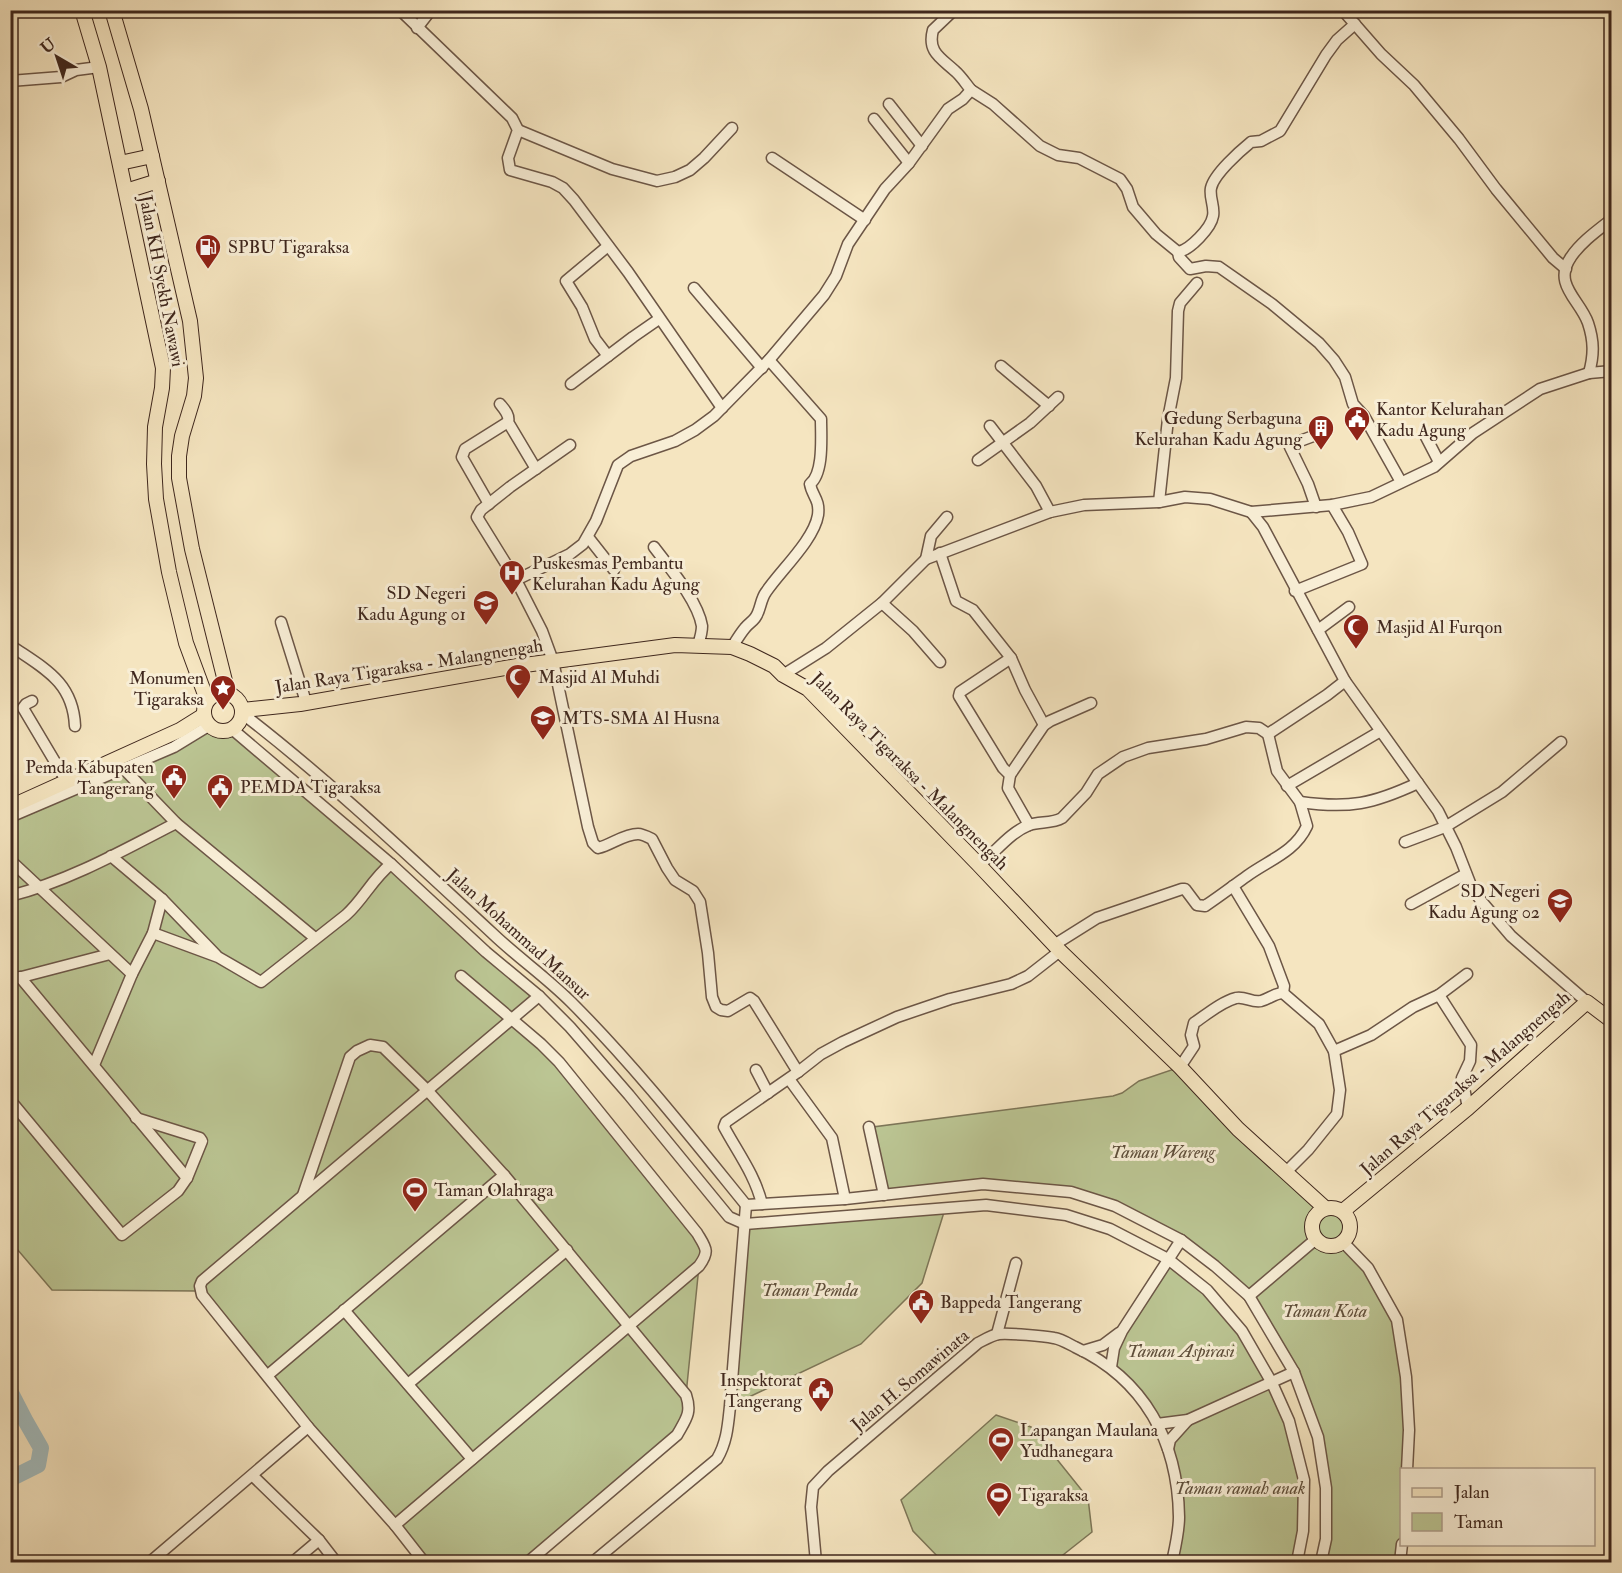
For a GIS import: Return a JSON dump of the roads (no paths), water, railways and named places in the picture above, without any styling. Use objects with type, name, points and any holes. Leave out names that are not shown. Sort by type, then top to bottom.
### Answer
[{"type":"main road","name":"Jalan KH Syekh Nawawi","points":[[82,10],[99,67],[164,368],[155,427],[156,498],[183,633],[207,700]]},
{"type":"main road","name":"Jalan KH Syekh Nawawi","points":[[112,10],[141,109],[190,321],[195,361],[195,396],[178,456],[179,478],[192,549],[228,693]]},
{"type":"main road","points":[[120,163],[152,156]]},
{"type":"main road","points":[[126,191],[158,181]]},
{"type":"main road","name":"Jalan Raya Tigaraksa - Malangnengah","points":[[243,712],[553,661],[675,645],[732,647],[750,654],[774,666],[783,675],[808,689],[980,865],[1057,948],[1180,1067],[1238,1129],[1325,1208]]},
{"type":"main road","points":[[228,693],[236,696],[241,702],[243,712],[240,723],[231,729],[224,731],[207,720],[207,700],[216,694],[228,693]]},
{"type":"main road","points":[[10,807],[207,720]]},
{"type":"main road","name":"Jalan Raya Tigaraksa - Malangnengah","points":[[1343,1210],[1468,1108],[1587,1002],[1611,1021]]},
{"type":"main road","points":[[1325,1208],[1343,1210],[1350,1220],[1351,1228],[1348,1236],[1337,1245],[1322,1244],[1316,1239],[1311,1228],[1315,1215],[1325,1208]]},
{"type":"street","points":[[400,10],[507,113],[518,130],[612,169],[657,181],[675,177],[690,170],[704,158],[732,128]]},
{"type":"street","points":[[417,28],[431,10]]},
{"type":"street","points":[[954,10],[933,30],[931,46],[936,56],[957,72],[971,90],[993,104],[1040,146],[1058,155],[1079,158],[1120,179],[1127,189],[1133,207],[1156,234],[1178,252],[1179,257],[1190,269],[1206,266],[1220,267],[1272,304],[1319,343],[1345,377],[1353,404],[1364,416],[1401,482]]},
{"type":"street","points":[[1345,10],[1381,54],[1414,85],[1460,139],[1492,184],[1553,258],[1566,269]]},
{"type":"street","points":[[1178,252],[1186,251],[1199,239],[1213,219],[1214,205],[1210,189],[1221,173],[1251,142],[1261,141],[1280,131],[1326,55],[1355,24]]},
{"type":"street","points":[[10,81],[62,77],[76,70],[99,67]]},
{"type":"street","points":[[516,580],[570,554],[588,537],[618,465],[631,456],[675,441],[695,430],[722,408],[766,364],[824,295],[836,276],[848,244],[885,189],[909,163],[948,109],[963,99],[971,90]]},
{"type":"street","points":[[889,104],[922,146]]},
{"type":"street","points":[[874,119],[909,163]]},
{"type":"street","points":[[518,130],[508,158],[510,170],[552,182],[563,189],[608,246],[722,408]]},
{"type":"street","points":[[772,158],[865,220]]},
{"type":"street","points":[[1589,373],[1594,353],[1592,338],[1588,321],[1567,287],[1566,269],[1570,257],[1611,219]]},
{"type":"street","points":[[608,246],[566,281],[582,307],[595,339],[608,356]]},
{"type":"street","points":[[1159,502],[1168,419],[1176,378],[1178,311],[1180,303],[1197,283]]},
{"type":"street","points":[[694,288],[821,419],[821,453],[816,479],[810,484],[818,500],[818,514],[814,526],[795,556],[764,594],[754,620],[732,647]]},
{"type":"street","points":[[571,384],[659,319]]},
{"type":"street","points":[[1001,366],[1049,406]]},
{"type":"street","points":[[783,675],[826,648],[882,603],[926,559],[1050,512],[1084,505],[1159,502],[1185,496],[1210,499],[1251,512],[1332,505],[1371,497],[1410,480],[1439,462],[1473,433],[1535,392],[1589,373],[1611,371]]},
{"type":"street","points":[[978,460],[1030,423],[1058,397]]},
{"type":"street","points":[[500,404],[536,469]]},
{"type":"street","points":[[489,504],[462,457],[462,453],[508,422]]},
{"type":"street","points":[[990,426],[1036,486],[1050,512]]},
{"type":"street","points":[[1316,507],[1308,484],[1290,447],[1292,444],[1324,432]]},
{"type":"street","points":[[1426,437],[1439,462]]},
{"type":"street","points":[[570,446],[481,510],[477,517],[516,580],[542,631],[553,661],[593,843],[598,848],[610,846],[623,838],[639,833],[652,839],[675,880],[693,891],[700,902],[712,997],[716,1007],[728,1011],[750,998],[753,1001],[832,1138],[845,1199]]},
{"type":"street","points":[[1295,591],[1362,564],[1332,505]]},
{"type":"street","points":[[1251,512],[1263,527],[1295,591],[1345,681],[1438,811],[1466,874],[1482,902],[1511,936],[1587,1002]]},
{"type":"street","points":[[926,559],[931,536],[947,517]]},
{"type":"street","points":[[588,537],[614,570]]},
{"type":"street","points":[[654,547],[680,580],[696,610],[702,630],[698,645]]},
{"type":"street","points":[[940,553],[956,601],[973,610],[1011,658],[1044,725]]},
{"type":"street","points":[[882,603],[913,631],[940,662]]},
{"type":"street","points":[[1318,630],[1349,607]]},
{"type":"street","points":[[281,622],[306,702]]},
{"type":"street","points":[[10,645],[48,671],[65,689],[69,696],[75,726]]},
{"type":"street","points":[[1010,775],[978,729],[959,696],[960,692],[1011,658]]},
{"type":"street","points":[[1268,734],[1293,719],[1345,681]]},
{"type":"street","points":[[32,701],[23,708],[67,782]]},
{"type":"street","points":[[1029,825],[1008,788],[1010,775],[1044,725],[1092,704]]},
{"type":"street","name":"Jalan Mohammad Mansur","points":[[243,712],[278,739],[497,939],[569,1000],[620,1054],[746,1205]]},
{"type":"street","points":[[10,817],[174,747],[207,720]]},
{"type":"street","points":[[762,1204],[758,1188],[748,1167],[724,1125],[828,1050],[897,1017],[950,999],[1011,984],[1028,976],[1057,948],[1092,921],[1171,892],[1185,890],[1197,905],[1202,907],[1292,847],[1307,826],[1300,802],[1277,771],[1268,734],[1254,726],[1206,739],[1148,748],[1123,757],[1098,774],[1086,793],[1062,818],[1057,821],[1029,825],[1015,832],[980,865]]},
{"type":"street","name":"Jalan Mohammad Mansur","points":[[231,729],[390,864],[486,952],[539,996],[570,1027],[729,1217],[745,1224]]},
{"type":"street","points":[[1287,786],[1380,732]]},
{"type":"street","points":[[1405,842],[1446,827],[1502,792],[1561,742]]},
{"type":"street","points":[[123,768],[176,823],[315,938]]},
{"type":"street","points":[[1300,802],[1330,806],[1364,802],[1388,797],[1418,783]]},
{"type":"street","points":[[10,896],[40,888],[176,823]]},
{"type":"street","points":[[111,856],[162,899],[218,957]]},
{"type":"street","points":[[10,860],[132,974]]},
{"type":"street","points":[[153,933],[218,957],[261,982],[352,910],[390,864]]},
{"type":"street","points":[[1411,904],[1466,874]]},
{"type":"street","points":[[1233,886],[1269,946],[1284,986],[1283,993]]},
{"type":"street","points":[[94,1065],[132,974],[153,933],[162,899]]},
{"type":"street","points":[[110,954],[15,979],[94,1065],[187,1178]]},
{"type":"street","points":[[1334,1051],[1371,1035],[1413,1007],[1439,994],[1467,974]]},
{"type":"street","points":[[395,1525],[699,1266],[706,1257],[707,1251],[697,1233],[640,1165],[581,1088],[548,1051],[461,976]]},
{"type":"street","points":[[1180,1067],[1194,1046],[1191,1035],[1194,1023],[1237,998],[1256,1001],[1268,999],[1276,993],[1283,993],[1319,1024],[1334,1051],[1340,1090],[1337,1114],[1308,1150],[1286,1172]]},
{"type":"street","points":[[1439,994],[1471,1045],[1470,1061],[1462,1078],[1468,1108]]},
{"type":"street","points":[[424,1563],[395,1525],[308,1427],[202,1295],[200,1286],[202,1281],[539,996]]},
{"type":"street","points":[[303,1195],[350,1057],[370,1045],[383,1047],[428,1090],[504,1175],[686,1395],[690,1407],[676,1435],[528,1563]]},
{"type":"street","points":[[756,1070],[768,1093]]},
{"type":"street","points":[[10,1100],[122,1235],[178,1191],[187,1178],[202,1140],[136,1118]]},
{"type":"street","points":[[869,1127],[884,1195]]},
{"type":"street","points":[[268,1375],[504,1175]]},
{"type":"street","points":[[593,1563],[717,1459],[723,1450],[727,1440],[746,1205],[845,1199],[983,1184],[1071,1192],[1115,1206],[1181,1240],[1249,1296],[1294,1372],[1318,1437],[1326,1488],[1326,1539],[1321,1563]]},
{"type":"street","points":[[745,1224],[986,1205],[1066,1215],[1110,1229],[1168,1259],[1207,1290],[1242,1331],[1272,1383],[1289,1421],[1304,1480],[1303,1531],[1297,1563]]},
{"type":"street","points":[[1249,1296],[1316,1239]]},
{"type":"street","points":[[1111,1367],[1114,1348],[1122,1331],[1181,1240]]},
{"type":"street","points":[[1343,1242],[1368,1269],[1397,1320],[1406,1377],[1409,1430],[1407,1468]]},
{"type":"street","points":[[408,1384],[567,1250]]},
{"type":"street","points":[[997,1334],[1016,1263]]},
{"type":"street","points":[[344,1310],[472,1459]]},
{"type":"street","points":[[1083,1351],[1104,1346],[1122,1331]]},
{"type":"street","name":"Jalan H. Somawinata","points":[[816,1563],[811,1507],[813,1487],[828,1471],[978,1343],[997,1334],[1055,1338],[1083,1351],[1111,1367],[1131,1385],[1146,1404],[1168,1449],[1175,1473],[1179,1519],[1172,1563]]},
{"type":"street","points":[[1157,1424],[1188,1420],[1294,1372]]},
{"type":"street","points":[[1168,1449],[1170,1440],[1188,1420]]},
{"type":"street","points":[[150,1563],[308,1427]]},
{"type":"street","points":[[253,1476],[319,1540],[336,1563]]},
{"type":"street","points":[[293,1563],[319,1540]]},
{"type":"street","points":[[1400,1563],[1401,1546]]},
{"type":"waterway","points":[[10,1391],[41,1448],[38,1465],[10,1479]]},
{"type":"place","name":"SPBU Tigaraksa","points":[[208,270]]},
{"type":"place","name":"Kantor Kelurahan Kadu Agung","points":[[1357,442]]},
{"type":"place","name":"Gedung Serbaguna Kelurahan Kadu Agung","points":[[1321,451]]},
{"type":"place","name":"Puskesmas Pembantu Kelurahan Kadu Agung","points":[[512,596]]},
{"type":"place","name":"SD Negeri Kadu Agung 01","points":[[486,626]]},
{"type":"place","name":"Masjid Al Furqon","points":[[1356,650]]},
{"type":"place","name":"Masjid Al Muhdi","points":[[518,700]]},
{"type":"place","name":"Monumen Tigaraksa","points":[[223,711]]},
{"type":"place","name":"MTS-SMA Al Husna","points":[[543,741]]},
{"type":"place","name":"Pemda Kabupaten Tangerang","points":[[174,800]]},
{"type":"place","name":"PEMDA Tigaraksa","points":[[220,810]]},
{"type":"place","name":"SD Negeri Kadu Agung 02","points":[[1560,924]]},
{"type":"place","name":"Taman Olahraga","points":[[415,1213]]},
{"type":"place","name":"Bappeda Tangerang","points":[[921,1325]]},
{"type":"place","name":"Inspektorat Tangerang","points":[[821,1413]]},
{"type":"place","name":"Lapangan Maulana Yudhanegara","points":[[1001,1463]]},
{"type":"place","name":"Tigaraksa","points":[[999,1518]]},
{"type":"park label","name":"Taman Wareng","points":[[1163,1152]]},
{"type":"park label","name":"Taman Pemda","points":[[810,1290]]},
{"type":"park label","name":"Taman Kota","points":[[1325,1311]]},
{"type":"park label","name":"Taman Aspirasi","points":[[1181,1351]]},
{"type":"park label","name":"Taman ramah anak","points":[[1240,1488]]}]
